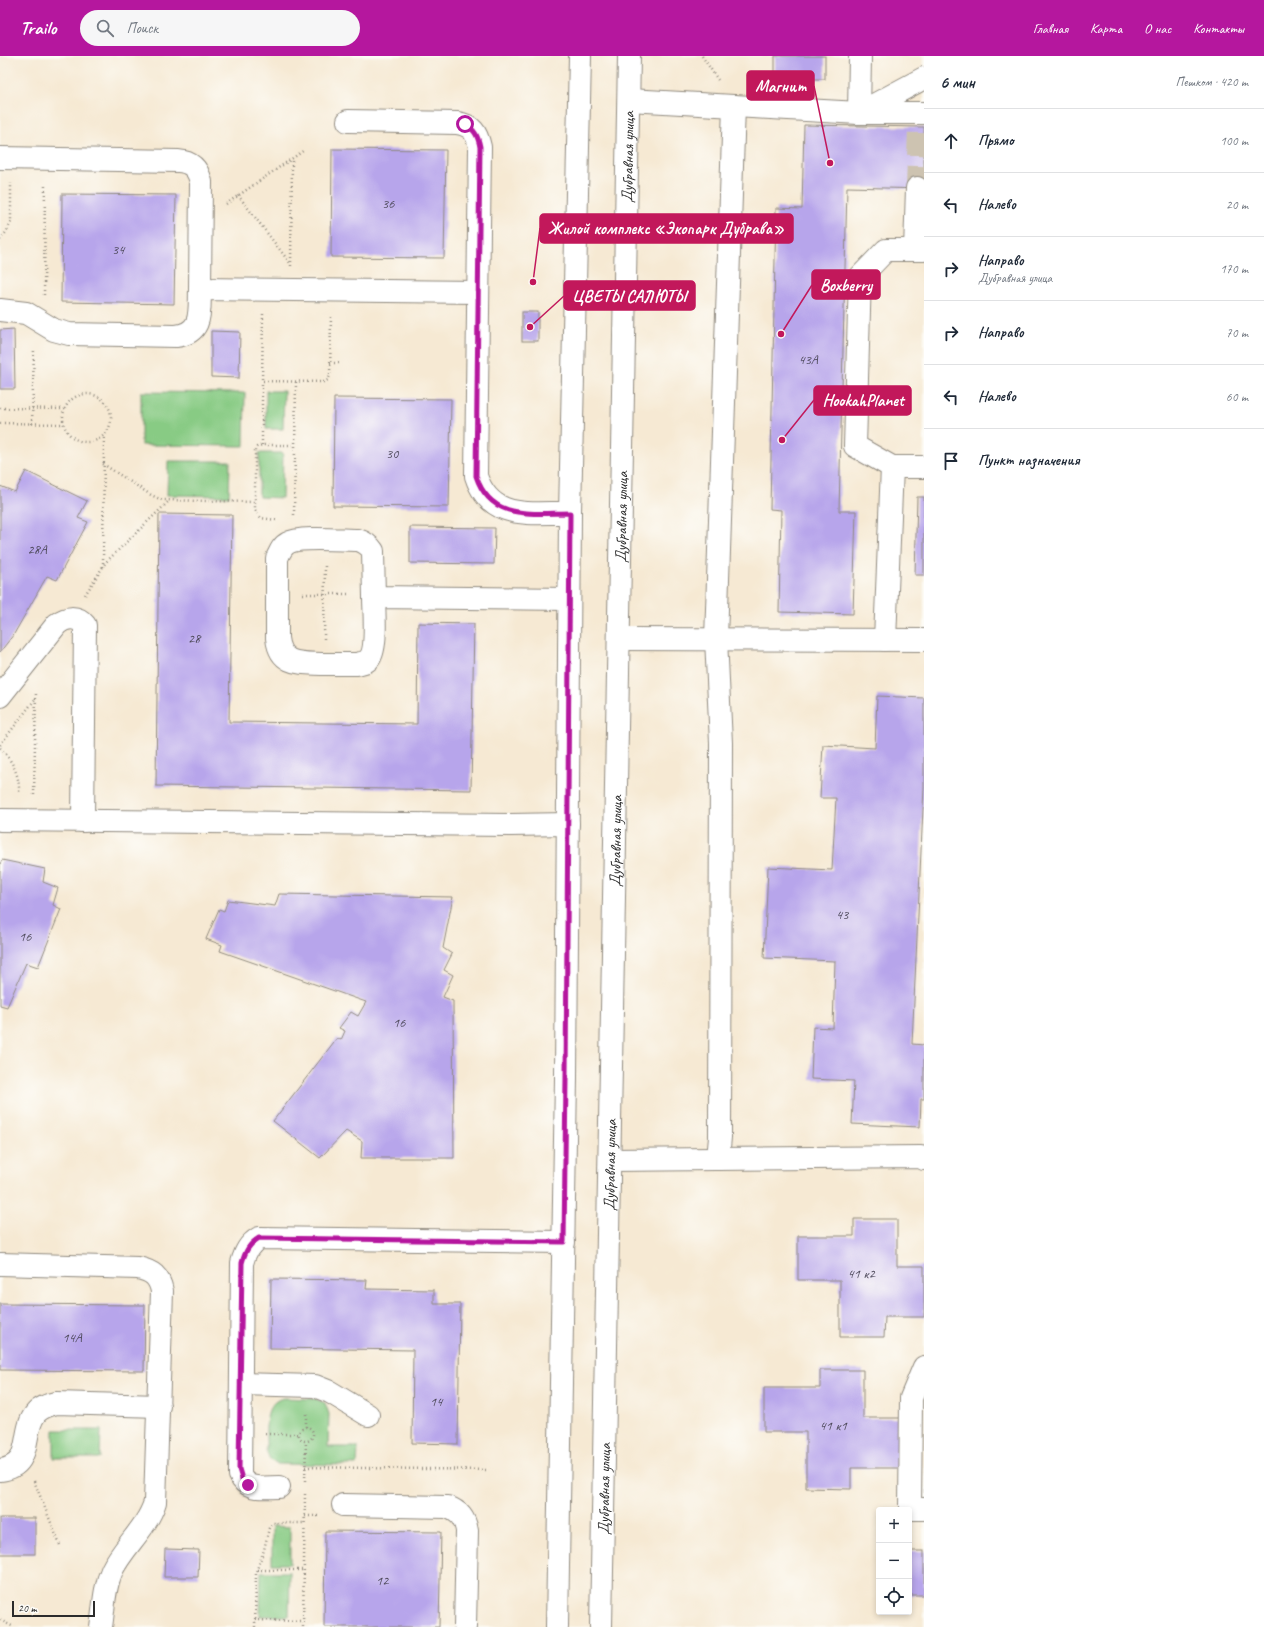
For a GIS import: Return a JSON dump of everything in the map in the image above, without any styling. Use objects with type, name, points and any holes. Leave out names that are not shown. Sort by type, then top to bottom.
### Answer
[{"type":"street","points":[[557,1627],[564,1242],[570,513],[580,56]]},
{"type":"street","name":"Дубравная улица","points":[[601,1627],[629,56]]},
{"type":"street","points":[[859,113],[860,56]]},
{"type":"street","points":[[859,113],[924,78]]},
{"type":"street","points":[[629,100],[921,118]]},
{"type":"street","points":[[718,1159],[720,1137],[721,743],[716,639],[734,106]]},
{"type":"street","points":[[348,121],[457,123],[465,124],[478,136],[480,147],[476,476],[479,486],[486,497],[495,505],[510,511],[570,513]]},
{"type":"street","points":[[0,310],[26,313],[54,330],[69,334],[183,335],[194,328],[198,322],[200,289],[200,178],[196,169],[185,162],[3,159]]},
{"type":"street","points":[[917,188],[920,250],[886,250],[860,277],[855,446],[892,467],[924,468]]},
{"type":"street","points":[[200,289],[478,292]]},
{"type":"street","points":[[885,640],[892,467]]},
{"type":"street","points":[[294,530],[325,540],[358,540],[365,542],[373,551],[374,648],[364,663],[297,663],[286,658],[278,646],[276,638],[277,558],[280,550],[294,530]]},
{"type":"street","points":[[374,596],[569,599]]},
{"type":"street","points":[[0,696],[57,624],[63,619],[72,618],[82,622],[85,625],[83,821]]},
{"type":"street","points":[[619,639],[924,640]]},
{"type":"street","points":[[16,820],[510,825],[568,824]]},
{"type":"street","points":[[610,1160],[921,1157],[924,1159]]},
{"type":"street","points":[[279,1487],[252,1487],[242,1479],[239,1469],[242,1263],[249,1246],[259,1238],[564,1242]]},
{"type":"street","points":[[0,1264],[138,1268],[149,1270],[155,1274],[160,1282],[162,1291],[155,1502],[150,1516],[112,1570],[106,1589],[101,1627]]},
{"type":"street","points":[[924,1367],[911,1398],[910,1509],[924,1509]]},
{"type":"street","points":[[241,1384],[314,1386],[330,1392],[368,1414]]},
{"type":"street","points":[[0,1470],[5,1470],[23,1455],[26,1448],[31,1421],[36,1413],[44,1407],[56,1403],[159,1406]]},
{"type":"street","points":[[343,1506],[447,1507],[461,1515],[465,1522],[467,1531],[465,1627]]},
{"type":"path","points":[[201,220],[303,151]]},
{"type":"path","points":[[290,290],[292,158]]},
{"type":"path","points":[[0,240],[7,231],[11,222],[3,159]]},
{"type":"path","points":[[238,195],[291,263]]},
{"type":"path","points":[[262,445],[264,290]]},
{"type":"path","points":[[262,381],[324,382],[328,380],[330,363],[331,291]]},
{"type":"path","points":[[330,363],[339,363]]},
{"type":"path","points":[[295,445],[262,445],[257,447],[255,450],[256,514],[261,518],[294,530],[296,382]]},
{"type":"path","points":[[88,394],[101,398],[110,410],[111,424],[104,436],[98,440],[91,442],[78,440],[67,431],[64,424],[65,409],[74,398],[80,395],[88,394]]},
{"type":"path","points":[[0,408],[65,409]]},
{"type":"path","points":[[0,423],[64,424]]},
{"type":"path","points":[[103,567],[104,436]]},
{"type":"path","points":[[103,464],[150,496],[169,501],[255,502]]},
{"type":"path","points":[[72,618],[103,567],[169,501]]},
{"type":"path","points":[[323,664],[325,540]]},
{"type":"path","points":[[277,593],[374,596]]},
{"type":"path","points":[[16,820],[36,697],[36,689]]},
{"type":"path","points":[[0,744],[36,697]]},
{"type":"path","points":[[0,748],[11,761],[19,782],[16,820]]},
{"type":"path","points":[[298,1434],[301,1428],[311,1428],[313,1433],[312,1438],[306,1442]]},
{"type":"path","points":[[240,1433],[298,1434]]},
{"type":"path","points":[[298,1434],[300,1438],[306,1442]]},
{"type":"path","points":[[303,1627],[306,1442]]},
{"type":"path","points":[[23,1455],[60,1545]]},
{"type":"path","points":[[305,1467],[489,1470]]},
{"type":"path","points":[[255,1627],[257,1570],[269,1528],[271,1524],[304,1523]]},
{"type":"path","points":[[257,1570],[304,1570]]},
{"type":"path","points":[[0,1620],[14,1627]]},
{"type":"path","points":[[255,1620],[303,1621]]},
{"type":"green space","points":[[266,391],[284,391],[283,429],[266,429]]},
{"type":"green space","points":[[141,392],[245,393],[244,446],[141,445]]},
{"type":"green space","points":[[259,453],[283,453],[282,498],[259,497]]},
{"type":"green space","points":[[168,461],[230,461],[229,496],[167,495]]},
{"type":"green space","points":[[283,1398],[316,1399],[325,1403],[329,1414],[328,1447],[358,1447],[357,1465],[276,1464],[272,1461],[266,1450],[266,1427],[268,1412],[276,1401]]},
{"type":"green space","points":[[54,1430],[101,1430],[100,1458],[54,1458]]},
{"type":"green space","points":[[272,1526],[290,1527],[290,1564],[272,1564]]},
{"type":"green space","points":[[261,1572],[290,1572],[289,1616],[260,1616]]},
{"type":"building","points":[[775,56],[825,56],[825,79],[775,79]]},
{"type":"building","points":[[804,125],[924,127],[924,189],[847,187],[839,511],[856,511],[853,614],[779,612],[781,510],[770,509],[776,208],[802,209]]},
{"type":"building","points":[[332,149],[446,150],[444,258],[331,257]]},
{"type":"building","points":[[62,194],[176,195],[174,304],[61,302]]},
{"type":"building","points":[[522,312],[538,312],[538,341],[522,341]]},
{"type":"building","points":[[14,329],[15,389],[0,389],[0,330]]},
{"type":"building","points":[[211,331],[240,332],[239,378],[211,377]]},
{"type":"building","points":[[334,398],[451,399],[449,507],[333,506]]},
{"type":"building","points":[[26,471],[87,501],[78,518],[88,522],[57,580],[47,576],[14,634],[0,652],[0,486],[15,492]]},
{"type":"building","points":[[917,497],[924,497],[924,575],[915,575]]},
{"type":"building","points":[[159,514],[232,515],[229,722],[417,724],[418,623],[474,624],[471,790],[156,786]]},
{"type":"building","points":[[410,527],[495,528],[494,564],[410,563]]},
{"type":"building","points":[[877,696],[924,698],[924,787],[912,1044],[924,1045],[924,1099],[921,1099],[920,1127],[852,1124],[854,1081],[811,1079],[813,1027],[833,1028],[835,961],[764,958],[768,867],[832,870],[836,798],[820,798],[823,745],[875,748]]},
{"type":"building","points":[[2,860],[45,869],[43,882],[58,888],[53,905],[61,909],[38,967],[26,963],[7,1007],[0,1005],[0,864]]},
{"type":"building","points":[[279,894],[453,897],[443,948],[452,954],[444,970],[453,975],[443,997],[453,1001],[454,1158],[361,1158],[362,1141],[346,1131],[320,1158],[273,1121],[337,1038],[341,1040],[345,1031],[339,1028],[351,1012],[358,1016],[366,1002],[220,951],[222,945],[206,939],[219,909],[224,911],[228,900],[275,906]]},
{"type":"building","points":[[854,1219],[897,1219],[897,1266],[924,1266],[924,1317],[885,1317],[884,1337],[840,1337],[840,1280],[798,1280],[798,1236],[854,1236]]},
{"type":"building","points":[[271,1279],[367,1280],[366,1289],[434,1290],[434,1304],[460,1304],[458,1444],[412,1443],[413,1350],[270,1348]]},
{"type":"building","points":[[0,1304],[145,1305],[144,1371],[0,1370]]},
{"type":"building","points":[[820,1370],[863,1370],[863,1418],[901,1418],[901,1468],[851,1468],[851,1489],[806,1488],[806,1432],[764,1432],[764,1388],[820,1388]]},
{"type":"building","points":[[0,1518],[35,1518],[35,1554],[0,1554]]},
{"type":"building","points":[[325,1531],[441,1532],[439,1627],[324,1627]]},
{"type":"building","points":[[165,1549],[199,1550],[198,1577],[164,1577]]},
{"type":"building","points":[[912,1551],[924,1551],[924,1595],[912,1595]]},
{"type":"tunnel","points":[[917,188],[919,127]]},
{"type":"place","name":"Магнит","points":[[830,163]]},
{"type":"place","name":"Жилой комплекс «Экопарк Дубрава»","points":[[533,282]]},
{"type":"place","name":"ЦВЕТЫ САЛЮТЫ","points":[[530,327]]},
{"type":"place","name":"Boxberry","points":[[781,334]]},
{"type":"place","name":"HookahPlanet","points":[[782,440]]},
{"type":"route","points":[[248,1485],[242,1479],[239,1469],[242,1263],[245,1253],[254,1241],[259,1238],[564,1242],[570,513],[518,513],[502,509],[486,497],[479,486],[476,476],[480,147],[478,136],[465,124]]}]
